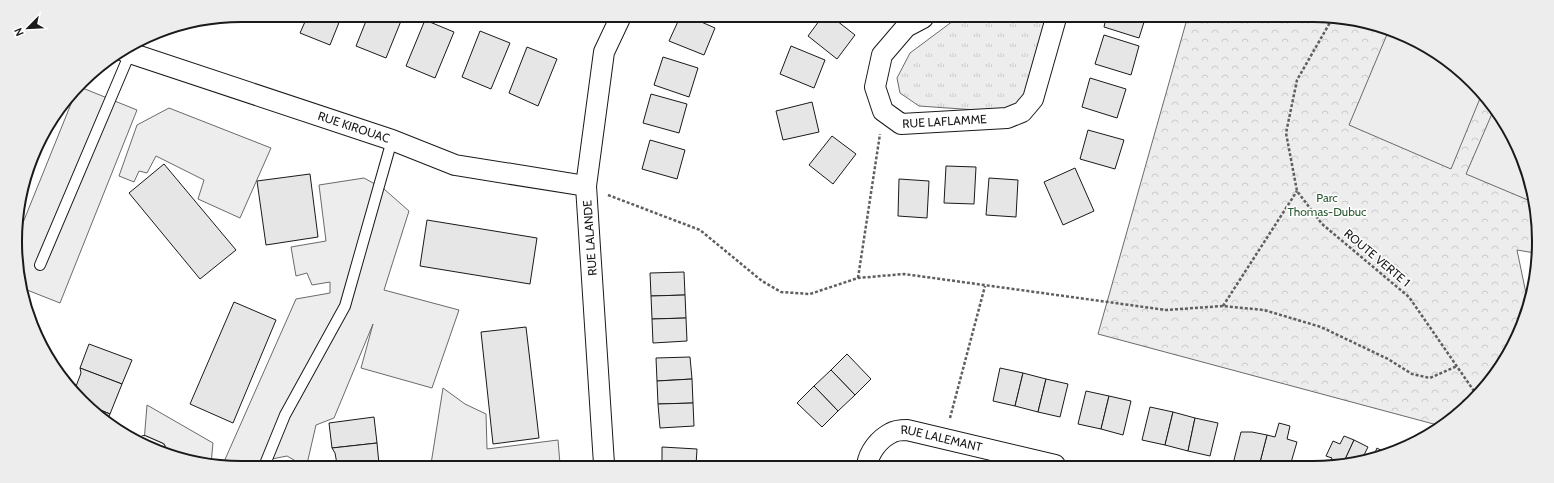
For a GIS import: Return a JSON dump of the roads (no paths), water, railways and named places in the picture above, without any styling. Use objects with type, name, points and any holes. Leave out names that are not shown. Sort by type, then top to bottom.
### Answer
[{"type":"street","name":"RUE LALANDE","points":[[604,461],[586,186],[604,52],[618,22]]},
{"type":"street","name":"RUE LAFLAMME","points":[[915,22],[906,27],[882,55],[875,87],[883,110],[901,124],[1007,118],[1022,112],[1033,100],[1055,22]]},
{"type":"street","name":"RUE KIROUAC","points":[[132,51],[392,140],[455,164],[586,186]]},
{"type":"street","name":"RUE LALEMANT","points":[[868,461],[879,441],[892,432],[907,430],[1039,461]]},
{"type":"lane","points":[[40,265],[129,53]]},
{"type":"lane","points":[[266,461],[285,415],[345,306],[392,140]]},
{"type":"park label","name":"Parc Thomas-Dubuc","points":[[1327,205]]}]
